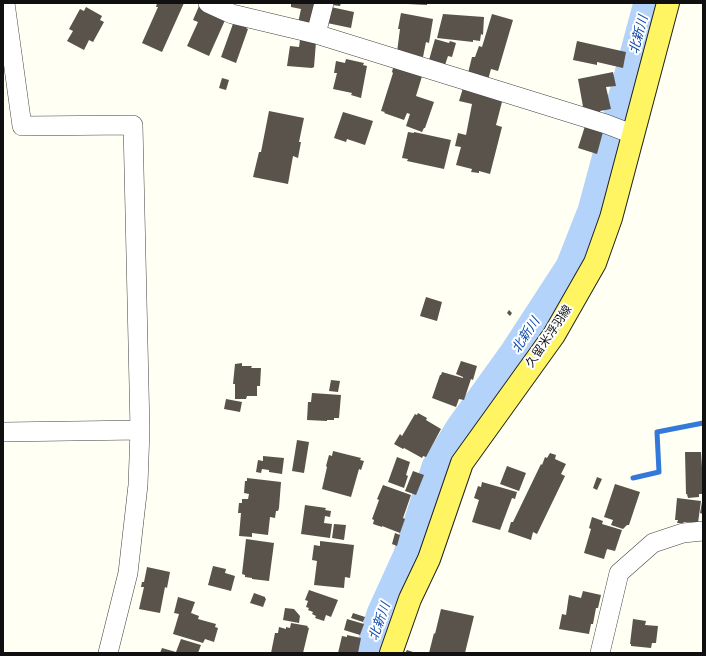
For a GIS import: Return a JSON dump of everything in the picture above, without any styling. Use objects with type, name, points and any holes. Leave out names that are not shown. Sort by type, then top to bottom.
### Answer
[{"type":"main road","name":"久留米浮羽線","points":[[391,653],[410,599],[429,559],[462,462],[554,335],[595,263],[611,218],[630,133],[668,3]]},
{"type":"street","points":[[5,3],[22,126],[133,126],[140,430],[138,485],[128,573],[108,653]]},
{"type":"street","points":[[208,3],[232,14],[316,34],[606,124],[630,133]]},
{"type":"street","points":[[316,34],[324,3]]},
{"type":"street","points":[[3,432],[140,430]]},
{"type":"street","points":[[600,653],[619,573],[653,543],[683,533],[703,531]]},
{"type":"building","points":[[157,3],[184,3],[162,52],[142,43],[158,7],[156,7]]},
{"type":"building","points":[[291,3],[319,3],[314,25],[298,23],[301,9],[291,7]]},
{"type":"building","points":[[333,3],[341,3],[340,6],[332,5]]},
{"type":"building","points":[[427,3],[427,5],[408,4]]},
{"type":"building","points":[[199,6],[226,18],[209,56],[187,46],[198,22],[193,20]]},
{"type":"building","points":[[86,7],[102,16],[100,20],[104,22],[93,42],[89,40],[84,50],[67,41],[73,31],[69,29],[80,9],[84,11]]},
{"type":"building","points":[[331,7],[354,12],[351,28],[327,23]]},
{"type":"building","points":[[401,13],[433,19],[429,43],[426,42],[423,57],[397,52],[400,29],[398,29]]},
{"type":"building","points":[[443,14],[484,17],[483,35],[481,34],[480,41],[473,40],[473,42],[437,38]]},
{"type":"building","points":[[492,14],[513,20],[498,71],[491,69],[488,80],[468,73],[472,57],[475,57],[479,46],[482,47]]},
{"type":"building","points":[[234,21],[247,25],[246,28],[248,29],[236,63],[221,57]]},
{"type":"building","points":[[435,39],[449,43],[450,41],[456,43],[452,57],[448,56],[445,65],[429,60]]},
{"type":"building","points":[[300,40],[316,42],[314,67],[312,68],[287,66],[290,46],[299,47]]},
{"type":"building","points":[[577,41],[626,52],[623,68],[597,62],[597,65],[573,60]]},
{"type":"building","points":[[346,59],[364,63],[363,65],[367,66],[361,98],[351,95],[352,93],[333,89],[337,73],[334,73],[336,61],[345,63]]},
{"type":"building","points":[[394,64],[423,73],[416,96],[434,102],[425,128],[422,132],[406,126],[410,114],[407,113],[404,120],[381,111],[393,73]]},
{"type":"building","points":[[613,72],[616,86],[606,87],[611,109],[600,111],[601,113],[584,112],[578,79]]},
{"type":"building","points":[[222,78],[229,80],[226,90],[219,88]]},
{"type":"building","points":[[463,88],[503,98],[496,125],[502,127],[490,174],[479,171],[479,173],[471,172],[472,169],[456,165],[461,147],[455,146],[458,133],[466,135],[472,104],[459,101]]},
{"type":"building","points":[[269,111],[304,118],[299,142],[301,142],[298,158],[293,156],[288,184],[253,177],[259,152],[261,152]]},
{"type":"building","points":[[343,112],[373,121],[365,145],[347,139],[346,142],[334,138]]},
{"type":"building","points":[[585,126],[603,132],[597,154],[578,148]]},
{"type":"building","points":[[408,132],[451,140],[444,169],[407,161],[408,159],[402,158]]},
{"type":"building","points":[[426,297],[442,302],[437,321],[420,316]]},
{"type":"building","points":[[509,310],[512,313],[510,316],[507,313]]},
{"type":"building","points":[[461,361],[477,366],[473,380],[471,379],[464,400],[459,399],[456,407],[432,398],[442,372],[463,378],[456,374]]},
{"type":"building","points":[[242,363],[242,366],[261,368],[260,386],[257,386],[257,396],[247,396],[246,399],[235,399],[235,384],[233,384],[235,364]]},
{"type":"building","points":[[331,380],[340,381],[338,392],[329,391]]},
{"type":"building","points":[[312,393],[341,395],[339,418],[334,418],[334,420],[327,421],[307,420],[308,402],[311,402]]},
{"type":"building","points":[[226,399],[242,402],[240,412],[224,409]]},
{"type":"building","points":[[418,413],[441,429],[426,457],[423,456],[422,458],[394,444],[400,434],[402,436],[415,414],[417,415]]},
{"type":"building","points":[[297,440],[309,442],[304,473],[292,471]]},
{"type":"building","points":[[333,451],[361,458],[360,460],[364,461],[361,470],[359,469],[351,497],[322,489],[329,455],[332,456]]},
{"type":"building","points":[[685,452],[701,452],[703,482],[702,494],[699,494],[699,497],[688,498],[686,494]]},
{"type":"building","points":[[550,453],[556,455],[555,459],[566,464],[561,474],[565,476],[537,534],[533,532],[531,540],[508,532],[511,522],[513,522],[541,464],[542,465],[545,457],[547,458]]},
{"type":"building","points":[[263,456],[284,458],[282,474],[269,472],[269,470],[262,469],[261,473],[256,472],[258,460],[263,461]]},
{"type":"building","points":[[397,457],[410,462],[404,488],[388,482]]},
{"type":"building","points":[[507,466],[526,473],[519,491],[500,484]]},
{"type":"building","points":[[413,471],[424,475],[416,495],[405,491]]},
{"type":"building","points":[[597,477],[602,479],[597,490],[593,488]]},
{"type":"building","points":[[247,478],[281,482],[279,508],[278,511],[276,511],[275,518],[270,517],[268,535],[252,533],[252,537],[239,536],[241,513],[238,513],[239,503],[242,503],[242,499],[248,499],[249,494],[244,493],[245,481],[247,481]]},
{"type":"building","points":[[482,482],[517,492],[515,499],[512,498],[500,530],[472,522],[479,500],[474,498],[478,486],[481,487]]},
{"type":"building","points":[[615,484],[640,492],[629,525],[623,529],[611,525],[613,520],[604,517]]},
{"type":"building","points":[[383,485],[411,495],[403,518],[405,519],[400,533],[373,524],[374,520],[372,519],[379,500],[377,499]]},
{"type":"building","points":[[677,498],[701,501],[698,523],[677,523],[678,520],[675,520]]},
{"type":"building","points":[[703,502],[703,514],[700,513]]},
{"type":"building","points":[[305,505],[326,508],[325,510],[331,511],[330,517],[325,516],[324,523],[332,524],[330,538],[301,534]]},
{"type":"building","points":[[592,517],[603,521],[602,524],[622,530],[615,551],[607,549],[604,559],[584,553],[591,529],[589,528]]},
{"type":"building","points":[[334,524],[346,525],[344,540],[332,538]]},
{"type":"building","points":[[395,533],[400,535],[397,546],[392,544]]},
{"type":"building","points":[[246,539],[274,543],[269,581],[252,579],[245,577],[245,575],[242,574]]},
{"type":"building","points":[[320,541],[354,545],[350,578],[345,577],[344,588],[314,585],[317,561],[312,560],[314,545],[320,546]]},
{"type":"building","points":[[213,566],[226,569],[225,573],[235,576],[231,591],[208,585]]},
{"type":"building","points":[[147,567],[170,572],[167,588],[165,587],[160,613],[139,609],[144,587],[141,587],[142,582],[144,582]]},
{"type":"building","points":[[309,590],[338,600],[331,617],[326,615],[324,621],[315,618],[316,616],[312,614],[313,612],[308,610],[309,608],[306,607],[308,601],[305,600]]},
{"type":"building","points":[[583,591],[601,595],[589,634],[559,629],[562,614],[566,615],[569,595],[581,598]]},
{"type":"building","points":[[254,593],[265,597],[266,599],[263,607],[250,603]]},
{"type":"building","points":[[178,597],[195,602],[191,613],[199,616],[198,619],[216,624],[215,627],[218,628],[214,642],[205,639],[203,643],[173,634],[179,614],[174,613]]},
{"type":"building","points":[[285,608],[294,609],[300,616],[299,623],[283,620]]},
{"type":"building","points":[[441,609],[474,616],[465,653],[429,653]]},
{"type":"building","points":[[353,613],[365,617],[363,622],[351,618]]},
{"type":"building","points":[[347,619],[364,624],[360,635],[344,630]]},
{"type":"building","points":[[633,619],[646,621],[645,625],[658,626],[656,643],[652,643],[651,648],[631,646]]},
{"type":"building","points":[[291,623],[308,626],[307,627],[309,628],[303,653],[271,653],[275,633],[278,633],[279,627],[286,629],[286,627],[290,628]]},
{"type":"building","points":[[347,635],[361,638],[358,653],[338,653],[342,636],[347,637]]},
{"type":"building","points":[[181,639],[201,645],[198,653],[160,653],[162,648],[176,652]]},
{"type":"building","points":[[407,650],[416,653],[405,653]]},
{"type":"waterway","name":"北新川","points":[[370,653],[382,614],[408,557],[437,467],[461,428],[515,353],[571,267],[593,211],[649,3]]},
{"type":"waterway","points":[[633,478],[659,472],[657,432],[703,423]]}]
